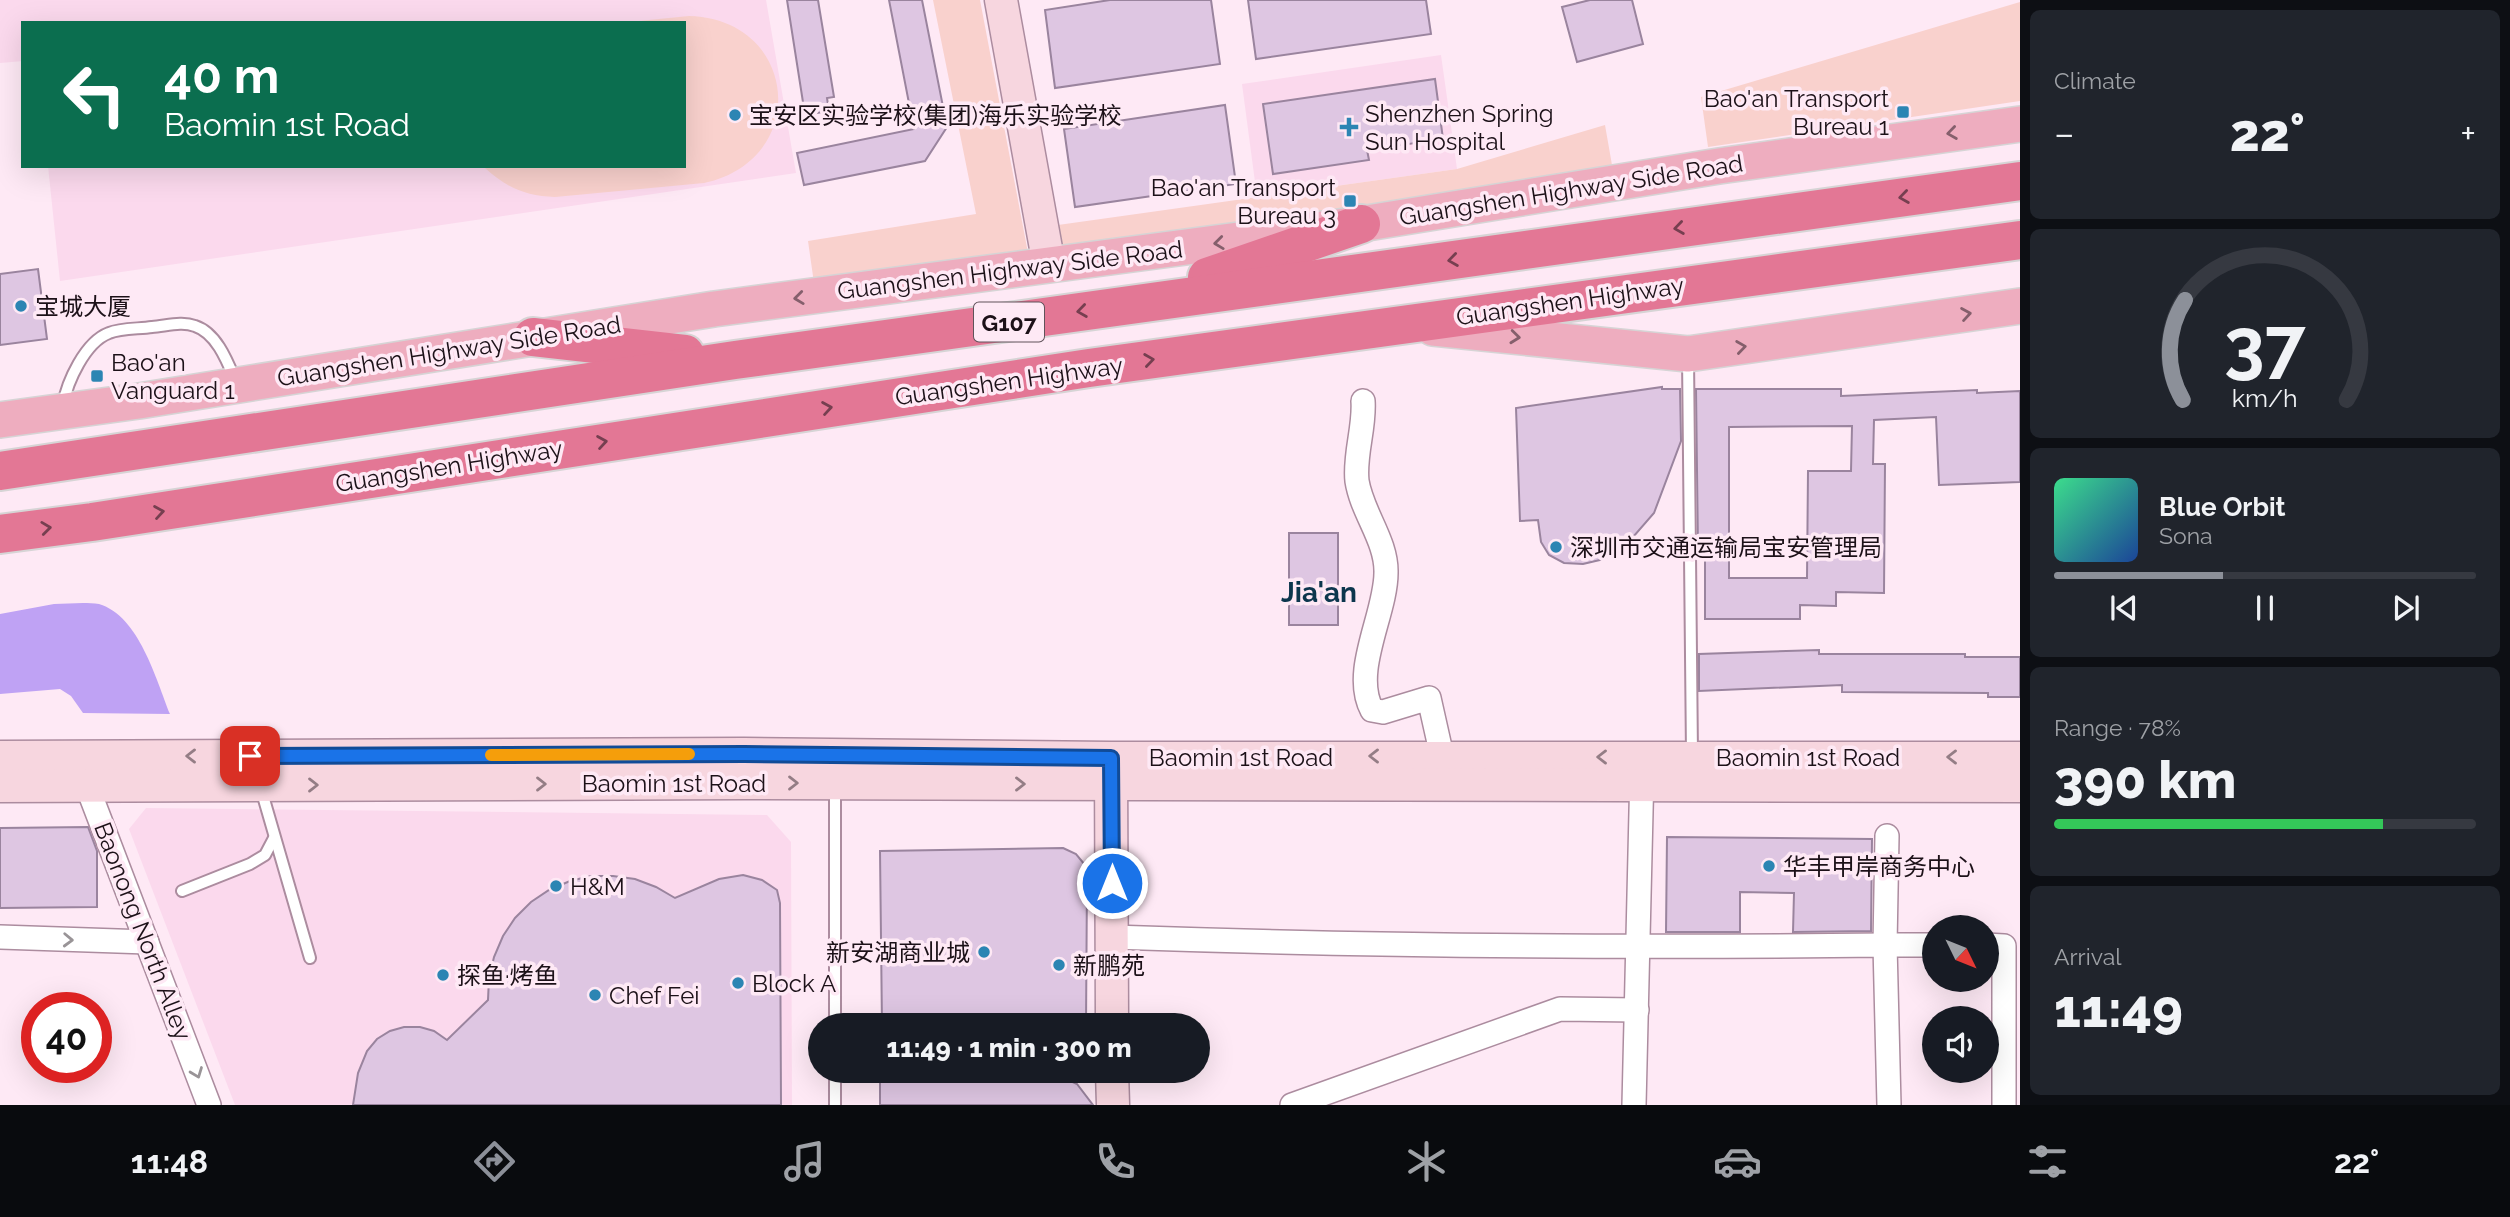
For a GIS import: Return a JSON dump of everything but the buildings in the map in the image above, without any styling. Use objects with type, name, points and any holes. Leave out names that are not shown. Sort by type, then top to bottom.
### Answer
[{"type":"highway","name":"G107","points":[[0,471],[736,360],[2020,181]]},
{"type":"highway","points":[[1123,306],[1361,224]]},
{"type":"highway","name":"Guangshen Highway","points":[[0,534],[1075,370],[2020,240]]},
{"type":"highway","points":[[533,337],[736,360]]},
{"type":"main road","points":[[1001,0],[1049,265]]},
{"type":"main road","name":"Guangshen Highway Side Road","points":[[0,420],[714,309],[1361,224],[1718,166],[2020,124]]},
{"type":"main road","points":[[1399,325],[1688,354],[2020,306]]},
{"type":"main road","name":"Baomin 1st Road","points":[[0,786],[86,771],[744,754],[1111,771],[1642,771],[1692,757],[2020,758]]},
{"type":"main road","name":"Baomin 1st Road","points":[[0,757],[86,771],[260,785],[835,783],[1442,756],[1642,771],[2020,786]]},
{"type":"main road","points":[[1111,771],[1112,1013]]},
{"type":"main road","points":[[1112,1083],[1113,1105]]},
{"type":"street","points":[[1363,401],[1357,481],[1368,517],[1381,544],[1387,576],[1366,666],[1368,703],[1373,710],[1383,712],[1429,698],[1442,756]]},
{"type":"street","name":"Baonong North Alley","points":[[86,771],[209,1105]]},
{"type":"street","points":[[1634,1105],[1642,771]]},
{"type":"street","points":[[1887,836],[1885,945],[1889,1105]]},
{"type":"street","points":[[0,937],[147,942]]},
{"type":"street","points":[[1112,937],[1638,948],[1922,945]]},
{"type":"street","points":[[1999,946],[2004,946],[2004,1105]]},
{"type":"street","points":[[1292,1105],[1560,1009],[1637,1010]]},
{"type":"lane","points":[[62,411],[66,389],[81,360],[108,333],[180,324],[197,326],[210,336],[221,350],[237,384]]},
{"type":"lane","points":[[1688,354],[1692,757]]},
{"type":"lane","points":[[835,783],[835,1013]]},
{"type":"lane","points":[[260,785],[310,958]]},
{"type":"lane","points":[[182,891],[250,864],[265,855],[274,838]]},
{"type":"lane","points":[[835,1083],[835,1105]]},
{"type":"shaded area","name":"宝安区实验学校(集团)海乐实验学校","points":[[0,0],[766,0],[796,173],[60,281],[48,168],[686,168],[686,21],[21,21],[21,61],[0,63]]},
{"type":"shaded area","points":[[933,0],[980,0],[1028,253],[814,283],[808,241],[976,214]]},
{"type":"shaded area","points":[[2020,2],[2020,101],[1708,147],[1701,97]]},
{"type":"shaded area","points":[[689,16],[726,23],[753,40],[770,64],[778,92],[775,121],[762,148],[739,169],[704,183],[555,197],[517,190],[485,168],[686,168],[686,21],[639,21]]},
{"type":"shaded area","name":"Shenzhen Spring Sun Hospital","points":[[1441,55],[1457,169],[1257,197],[1242,84]]},
{"type":"shaded area","points":[[1605,125],[1612,165],[1353,210],[1061,250],[1058,225],[1457,169]]},
{"type":"shaded area","points":[[54,604],[99,604],[125,621],[144,650],[170,714],[83,713],[71,696],[60,689],[0,694],[0,614]]},
{"type":"shaded area","points":[[146,808],[767,815],[791,842],[792,1105],[235,1105],[129,829]]},
{"type":"slow traffic","points":[[491,755],[689,754]]},
{"type":"place","name":"Bao'an Transport Bureau 1","points":[[1903,112]]},
{"type":"place","name":"宝安区实验学校(集团)海乐实验学校","points":[[735,115]]},
{"type":"place","name":"Shenzhen Spring Sun Hospital","points":[[1349,127]]},
{"type":"place","name":"Bao'an Transport Bureau 3","points":[[1350,201]]},
{"type":"place","name":"宝城大厦","points":[[21,306]]},
{"type":"place","name":"Bao'an Vanguard 1","points":[[97,376]]},
{"type":"place","name":"深圳市交通运输局宝安管理局","points":[[1556,547]]},
{"type":"place","name":"华丰甲岸商务中心","points":[[1769,866]]},
{"type":"place","name":"H&M","points":[[556,886]]},
{"type":"place","name":"新安湖商业城","points":[[984,952]]},
{"type":"place","name":"新鹏苑","points":[[1059,965]]},
{"type":"place","name":"探鱼·烤鱼","points":[[443,975]]},
{"type":"place","name":"Block A","points":[[738,983]]},
{"type":"place","name":"Chef Fei","points":[[595,995]]},
{"type":"district","name":"Jia'an","points":[[1319,592]]},
{"type":"route","points":[[250,756],[744,754],[1111,758],[1112,883]]}]
